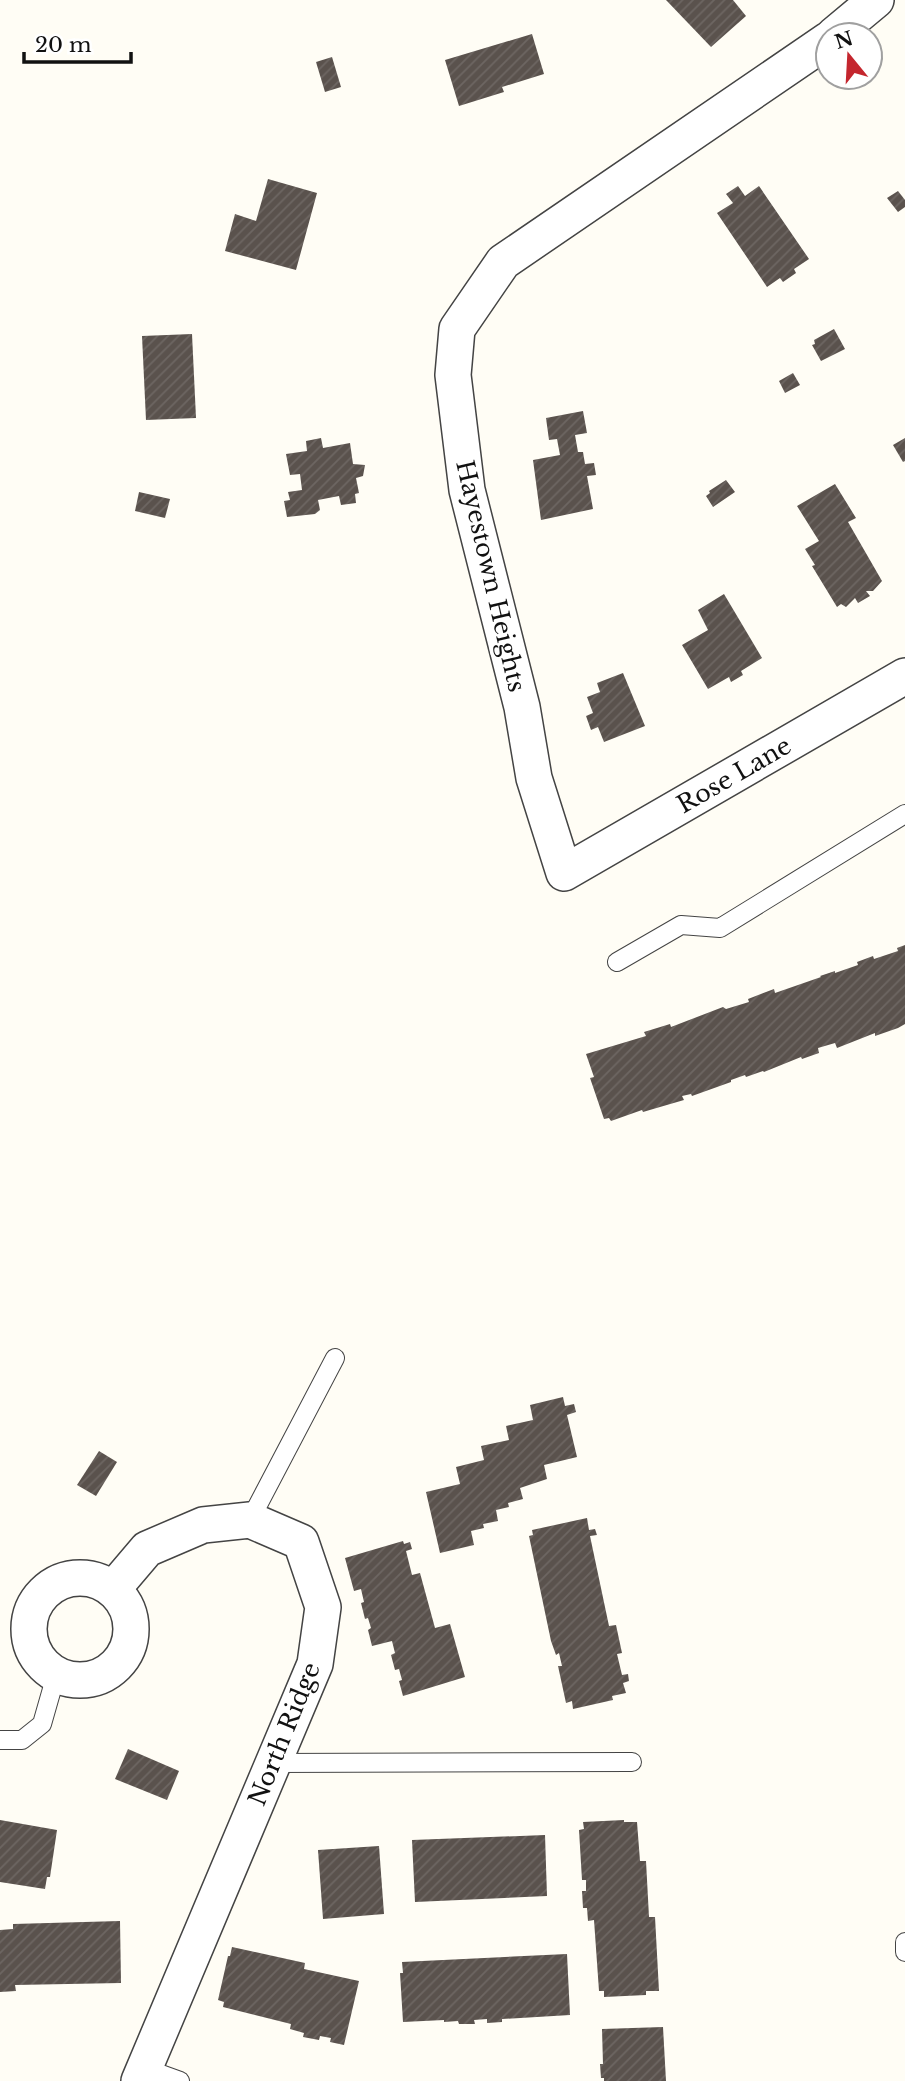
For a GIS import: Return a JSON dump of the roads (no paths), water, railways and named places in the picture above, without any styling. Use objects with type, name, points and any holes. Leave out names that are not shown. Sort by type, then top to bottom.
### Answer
[{"type":"street","points":[[851,21],[876,0]]},
{"type":"street","name":"Hayestown Heights","points":[[564,873],[534,778],[522,706],[467,490],[453,375],[457,329],[503,262],[814,50]]},
{"type":"street","name":"Rose Lane","points":[[564,873],[904,678]]},
{"type":"street","name":"North Ridge","points":[[113,1589],[147,1549],[203,1525],[250,1520],[301,1542],[324,1607],[315,1664],[141,2075]]},
{"type":"street","points":[[76,1577],[96,1580],[113,1589],[125,1603],[131,1621],[131,1640],[123,1657],[110,1671],[93,1679],[74,1680],[56,1675],[41,1663],[31,1647],[28,1628],[32,1609],[42,1593],[58,1581],[76,1577]]},
{"type":"lane","points":[[617,962],[681,925],[720,928],[905,814]]},
{"type":"lane","points":[[250,1520],[335,1358]]},
{"type":"lane","points":[[0,1740],[22,1740],[42,1724],[56,1675]]},
{"type":"lane","points":[[273,1763],[632,1762]]},
{"type":"lane","points":[[905,1942],[905,1952]]},
{"type":"lane","points":[[141,2075],[180,2081]]}]
